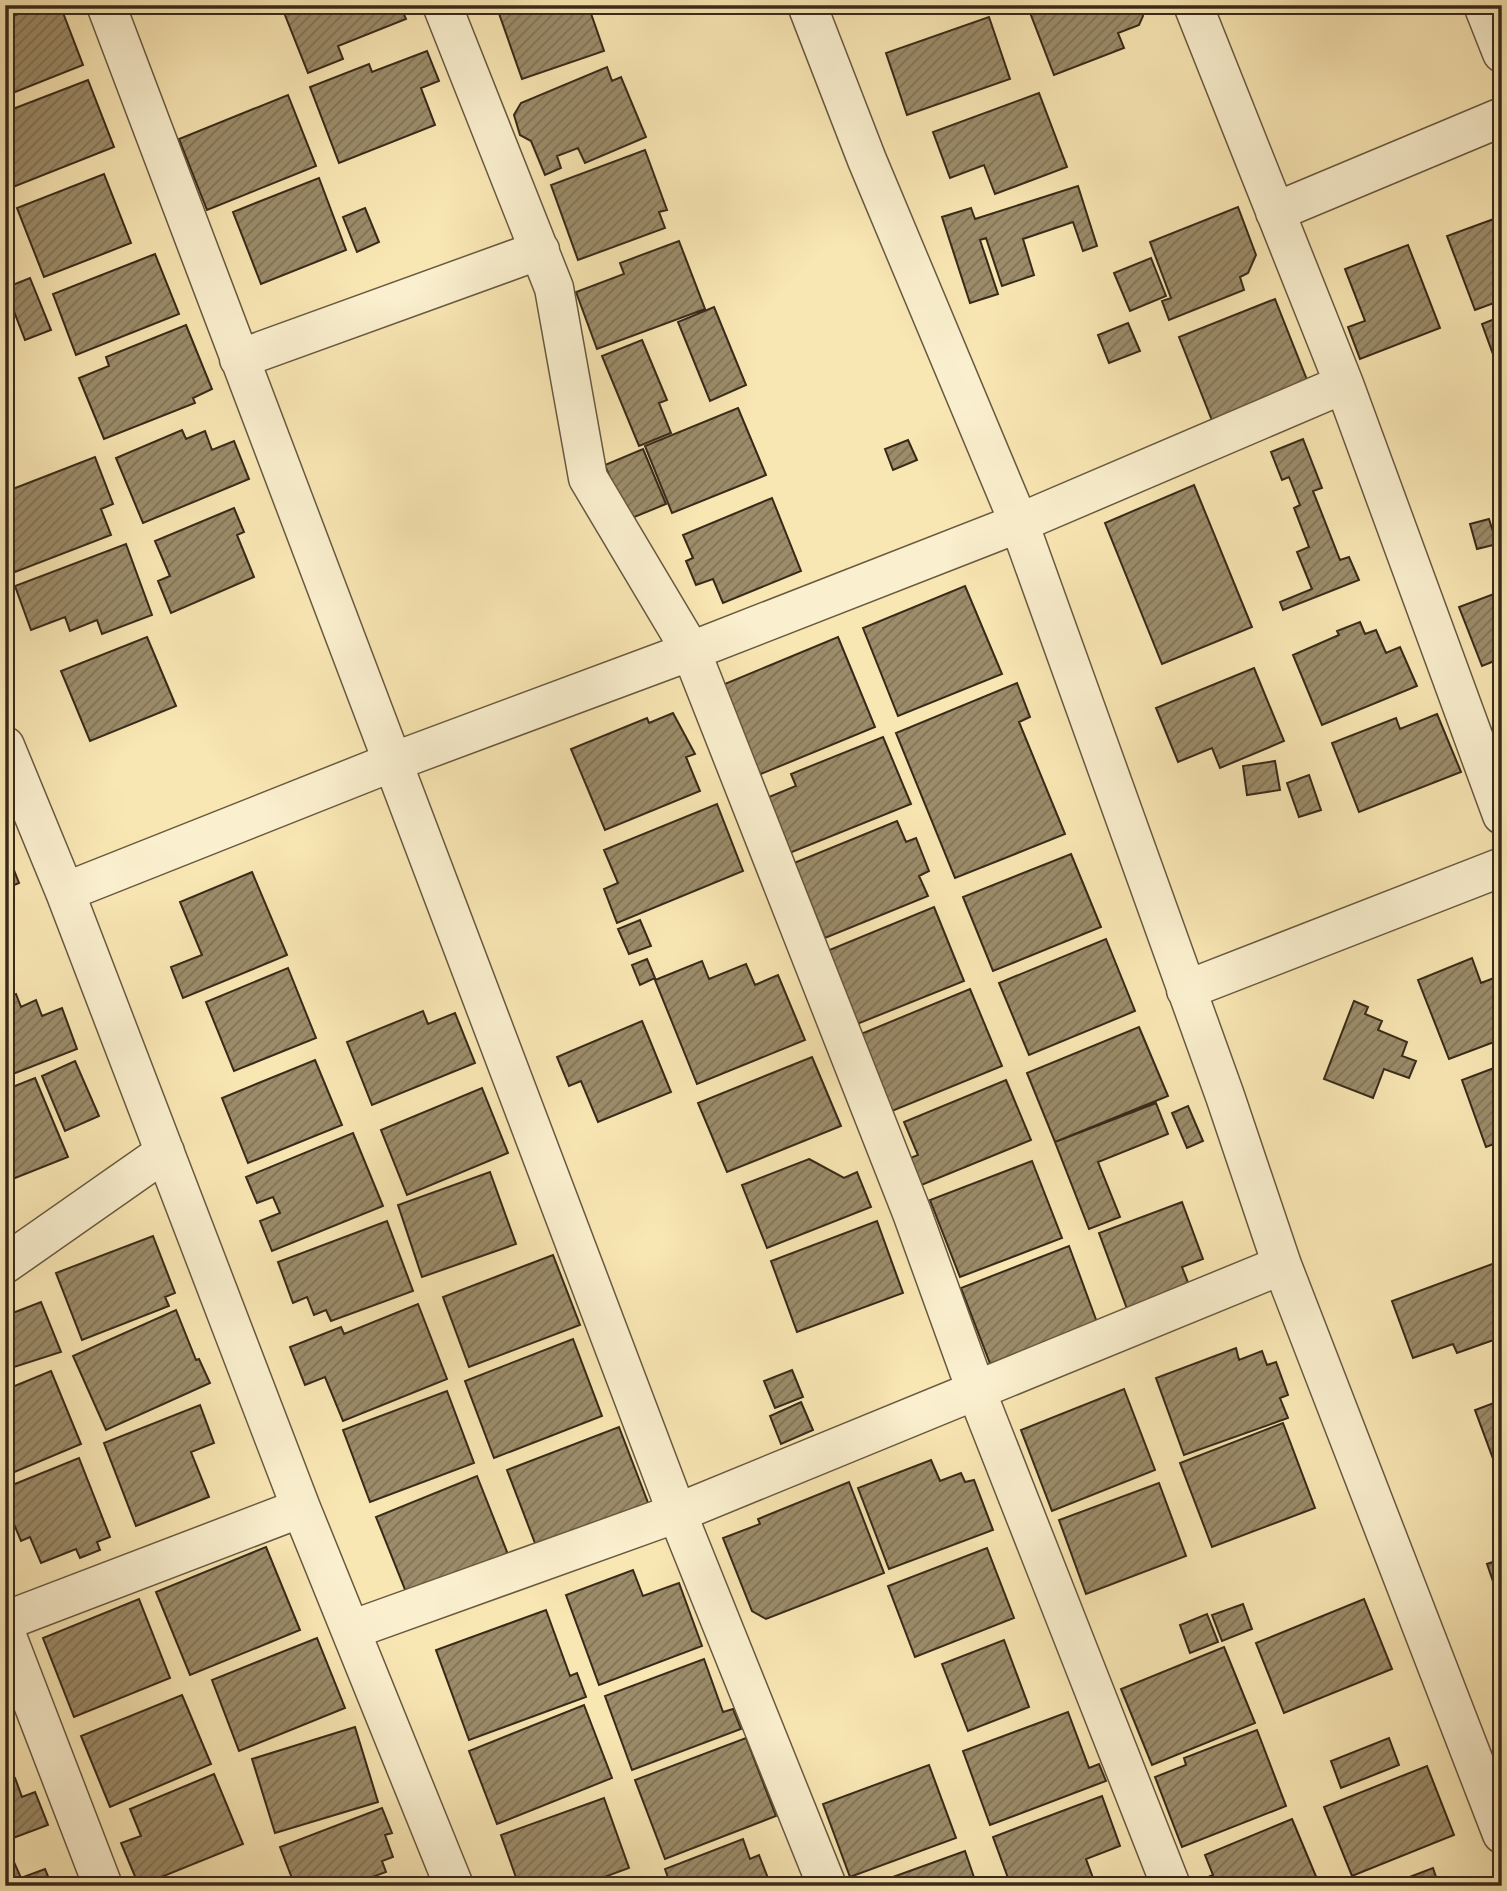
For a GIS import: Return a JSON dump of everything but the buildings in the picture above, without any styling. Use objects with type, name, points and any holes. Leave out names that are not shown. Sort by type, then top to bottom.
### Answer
[{"type":"street","points":[[106,5],[390,763],[677,1513],[827,1886]]},
{"type":"street","points":[[442,5],[554,288],[588,478],[691,651],[912,1213],[977,1393],[1171,1886]]},
{"type":"street","points":[[807,5],[872,173],[1019,523],[1282,1265],[1502,1834]]},
{"type":"street","points":[[1192,5],[1344,384],[1502,815]]},
{"type":"street","points":[[1483,5],[1502,53]]},
{"type":"street","points":[[1275,212],[1502,117]]},
{"type":"street","points":[[239,359],[540,250]]},
{"type":"street","points":[[65,892],[390,763],[691,651],[1019,523],[1344,384]]},
{"type":"street","points":[[5,746],[65,892],[301,1508],[454,1886]]},
{"type":"street","points":[[1186,990],[1502,867]]},
{"type":"street","points":[[5,1264],[165,1152]]},
{"type":"street","points":[[351,1630],[677,1513],[977,1393],[1282,1265]]},
{"type":"street","points":[[5,1621],[301,1508]]},
{"type":"street","points":[[5,1631],[103,1886]]}]
